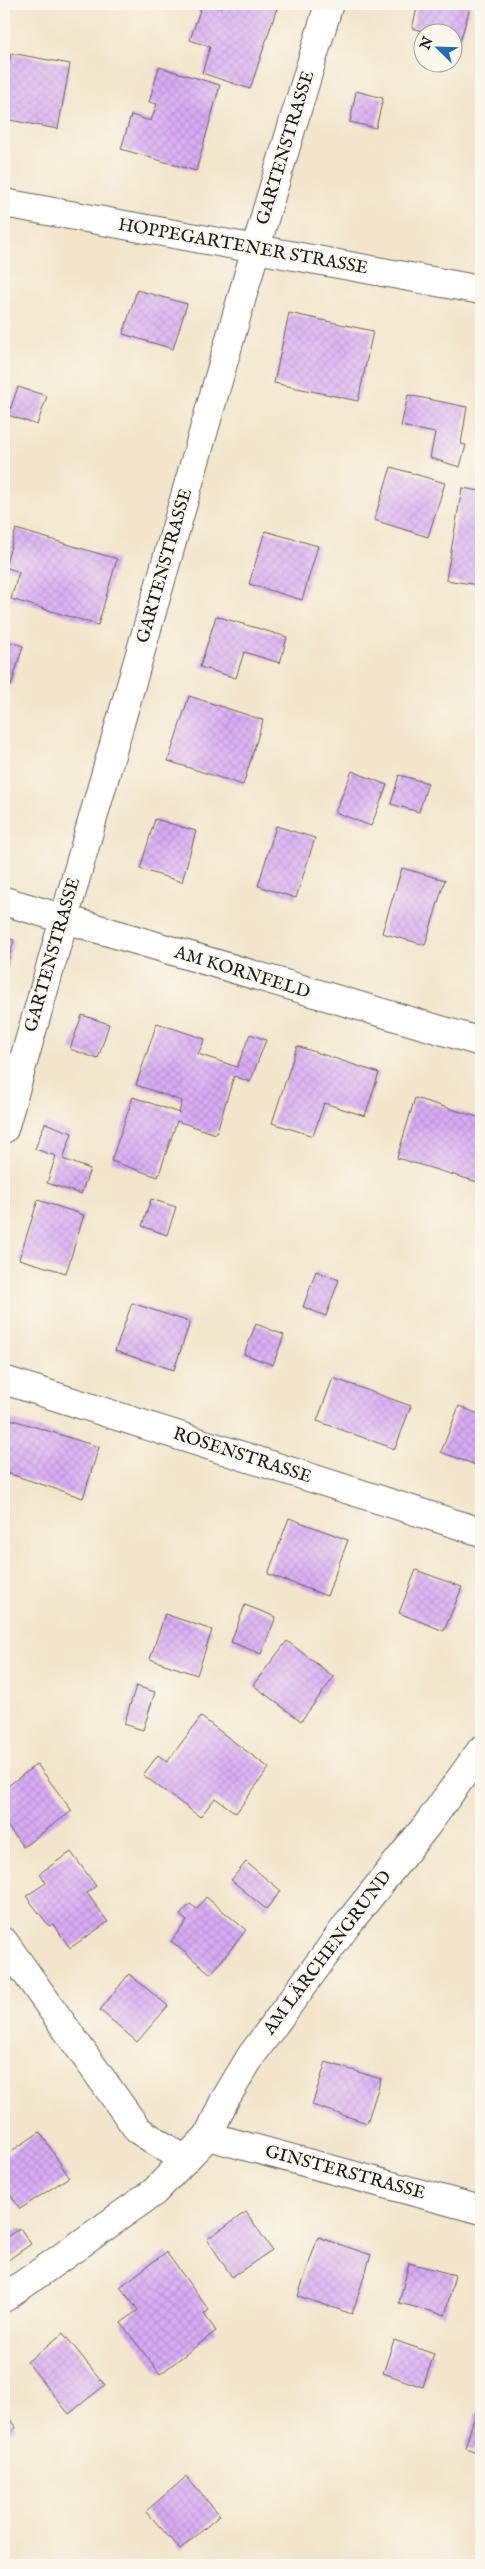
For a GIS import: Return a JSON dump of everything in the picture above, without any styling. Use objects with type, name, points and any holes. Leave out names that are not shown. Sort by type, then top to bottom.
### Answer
[{"type":"street","name":"GARTENSTRASSE","points":[[4,1129],[256,249],[329,4]]},
{"type":"street","name":"HOPPEGARTENER STRASSE","points":[[4,203],[481,290]]},
{"type":"street","name":"AM KORNFELD","points":[[4,901],[481,1042]]},
{"type":"street","name":"ROSENSTRASSE","points":[[4,1380],[481,1532]]},
{"type":"street","name":"AM LÄRCHENGRUND","points":[[4,2298],[154,2192],[208,2136],[224,2101],[251,2056],[350,1921],[427,1825],[481,1750]]},
{"type":"street","points":[[4,1942],[138,2130],[185,2160]]},
{"type":"street","name":"GINSTERSTRASSE","points":[[208,2136],[481,2210]]},
{"type":"building","points":[[202,4],[222,8],[223,4],[278,5],[250,89],[202,73],[210,47],[190,40]]},
{"type":"building","points":[[471,4],[462,35],[462,22],[414,22],[418,5]]},
{"type":"building","points":[[11,53],[70,64],[58,129],[4,119],[4,93]]},
{"type":"building","points":[[159,67],[220,85],[196,171],[121,149],[131,115],[151,121],[157,104],[149,102]]},
{"type":"building","points":[[356,91],[383,98],[376,128],[350,122]]},
{"type":"building","points":[[137,290],[187,304],[173,349],[123,334]]},
{"type":"building","points":[[289,313],[373,331],[358,401],[274,383]]},
{"type":"building","points":[[18,387],[47,396],[37,425],[8,415]]},
{"type":"building","points":[[408,395],[467,407],[461,444],[466,445],[460,467],[430,458],[435,433],[401,426]]},
{"type":"building","points":[[391,467],[445,483],[428,537],[374,520]]},
{"type":"building","points":[[462,488],[481,491],[481,564],[478,585],[446,580]]},
{"type":"building","points":[[16,529],[117,559],[98,625],[11,599],[19,572],[5,567]]},
{"type":"building","points":[[265,531],[318,546],[302,600],[249,584]]},
{"type":"building","points":[[216,616],[287,637],[280,663],[244,652],[236,678],[200,667]]},
{"type":"building","points":[[4,640],[23,646],[11,686],[4,684]]},
{"type":"building","points":[[189,696],[263,720],[243,785],[168,761]]},
{"type":"building","points":[[352,771],[387,785],[371,826],[335,812]]},
{"type":"building","points":[[399,775],[428,783],[419,812],[391,804]]},
{"type":"building","points":[[155,819],[196,831],[182,882],[140,869]]},
{"type":"building","points":[[276,826],[315,838],[296,898],[258,886]]},
{"type":"building","points":[[402,868],[445,880],[425,945],[382,933]]},
{"type":"building","points":[[4,937],[14,940],[6,969],[4,969]]},
{"type":"building","points":[[82,1015],[109,1024],[98,1059],[70,1049]]},
{"type":"building","points":[[157,1023],[205,1039],[198,1054],[237,1067],[250,1034],[266,1040],[250,1082],[234,1076],[216,1134],[177,1121],[158,1177],[111,1161],[133,1097],[179,1113],[182,1101],[136,1085]]},
{"type":"building","points":[[297,1046],[379,1073],[365,1116],[324,1103],[313,1136],[272,1123]]},
{"type":"building","points":[[415,1098],[481,1118],[481,1183],[397,1158]]},
{"type":"building","points":[[45,1123],[72,1133],[63,1159],[90,1169],[81,1194],[47,1183],[56,1156],[35,1149]]},
{"type":"building","points":[[151,1199],[176,1207],[167,1235],[142,1226]]},
{"type":"building","points":[[38,1200],[84,1215],[66,1273],[19,1259]]},
{"type":"building","points":[[316,1271],[339,1280],[326,1316],[303,1307]]},
{"type":"building","points":[[132,1303],[190,1322],[174,1370],[115,1351]]},
{"type":"building","points":[[256,1324],[284,1335],[273,1365],[244,1354]]},
{"type":"building","points":[[333,1378],[411,1406],[395,1449],[317,1421]]},
{"type":"building","points":[[459,1406],[481,1415],[481,1467],[441,1452]]},
{"type":"building","points":[[4,1417],[99,1447],[83,1498],[7,1473],[4,1483]]},
{"type":"building","points":[[289,1518],[348,1540],[327,1596],[268,1574]]},
{"type":"building","points":[[416,1570],[462,1587],[444,1631],[399,1613]]},
{"type":"building","points":[[245,1605],[276,1617],[261,1654],[231,1642]]},
{"type":"building","points":[[165,1614],[212,1630],[197,1675],[150,1659]]},
{"type":"building","points":[[287,1641],[334,1677],[301,1721],[253,1685]]},
{"type":"building","points":[[136,1686],[155,1692],[143,1730],[124,1724]]},
{"type":"building","points":[[201,1717],[269,1768],[236,1813],[215,1798],[200,1817],[143,1775],[158,1755],[167,1762]]},
{"type":"building","points":[[37,1764],[72,1811],[23,1847],[4,1821],[4,1789]]},
{"type":"building","points":[[71,1852],[96,1886],[87,1893],[108,1922],[70,1948],[53,1924],[49,1926],[26,1896],[46,1883],[40,1873]]},
{"type":"building","points":[[246,1862],[281,1891],[266,1909],[231,1880]]},
{"type":"building","points":[[206,1897],[246,1930],[211,1974],[171,1941],[187,1921],[180,1915],[190,1904],[197,1909]]},
{"type":"building","points":[[129,1974],[168,2006],[137,2042],[100,2010]]},
{"type":"building","points":[[326,2062],[381,2079],[367,2123],[312,2105]]},
{"type":"building","points":[[40,2132],[69,2177],[20,2209],[4,2185],[4,2156]]},
{"type":"building","points":[[246,2212],[272,2250],[232,2277],[207,2239]]},
{"type":"building","points":[[20,2228],[31,2244],[4,2263],[4,2239]]},
{"type":"building","points":[[318,2237],[371,2255],[352,2314],[298,2296]]},
{"type":"building","points":[[166,2252],[209,2310],[204,2314],[216,2331],[160,2374],[121,2323],[138,2310],[120,2287]]},
{"type":"building","points":[[409,2263],[455,2275],[445,2315],[399,2303]]},
{"type":"building","points":[[63,2333],[105,2385],[69,2414],[27,2362]]},
{"type":"building","points":[[394,2340],[434,2354],[423,2387],[383,2373]]},
{"type":"building","points":[[4,2411],[16,2428],[4,2437]]},
{"type":"building","points":[[476,2412],[481,2413],[481,2453],[465,2448]]},
{"type":"building","points":[[186,2477],[220,2515],[180,2550],[146,2511]]}]
